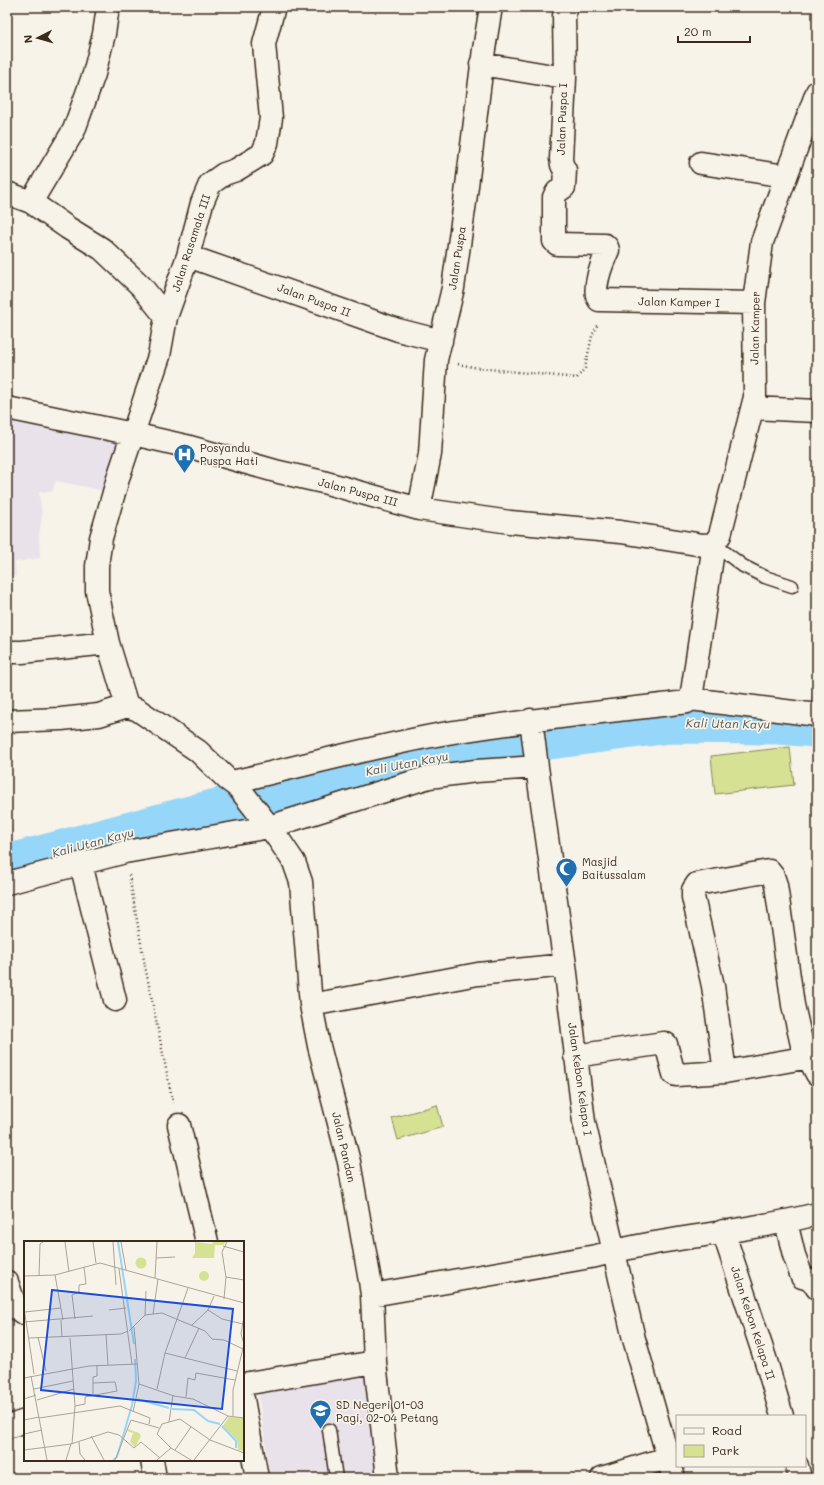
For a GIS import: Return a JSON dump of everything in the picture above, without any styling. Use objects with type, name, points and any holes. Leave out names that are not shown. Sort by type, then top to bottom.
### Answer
[{"type":"street","points":[[31,202],[74,130],[94,74],[104,34],[108,7]]},
{"type":"street","name":"Jalan Rasamala III","points":[[127,706],[108,643],[97,591],[97,566],[101,538],[119,475],[159,356],[166,317],[188,256],[202,203],[210,184],[224,174],[236,170],[262,154],[267,143],[270,118],[264,44],[274,7]]},
{"type":"street","name":"Jalan Puspa","points":[[419,509],[430,454],[438,350],[453,288],[482,64],[491,7]]},
{"type":"street","points":[[565,7],[565,78]]},
{"type":"street","name":"Jalan Puspa I","points":[[482,64],[565,78],[561,159],[565,170],[564,187],[557,192],[554,197],[554,241],[557,244],[605,245],[607,247],[608,250],[599,272],[596,294],[599,300],[606,300]]},
{"type":"street","name":"Jalan Kamper","points":[[691,700],[714,544],[720,535],[755,397],[754,303],[762,242],[817,92]]},
{"type":"street","points":[[701,163],[786,176]]},
{"type":"street","points":[[7,193],[31,202],[102,250],[141,286],[166,317]]},
{"type":"street","name":"Jalan Puspa II","points":[[188,256],[398,330],[438,350]]},
{"type":"street","name":"Jalan Kamper I","points":[[606,300],[754,303]]},
{"type":"street","name":"Jalan Puspa III","points":[[7,408],[190,447],[419,509],[510,522],[621,532],[703,545],[714,544]]},
{"type":"street","points":[[753,408],[817,411]]},
{"type":"street","points":[[7,652],[22,652],[108,643]]},
{"type":"street","points":[[235,785],[338,757],[440,735],[532,728],[687,702],[691,700],[814,715]]},
{"type":"street","points":[[7,721],[61,719],[99,715],[127,706]]},
{"type":"street","name":"Jalan Pandan","points":[[127,706],[138,710],[151,718],[198,751],[235,785],[277,837],[294,862],[301,882],[311,1005],[319,1046],[349,1162],[372,1295],[375,1362],[388,1478]]},
{"type":"street","name":"Jalan Kebon Kelapa I","points":[[532,728],[565,965],[584,1122],[634,1340],[670,1468]]},
{"type":"street","points":[[7,883],[125,852],[268,826],[429,777],[536,763]]},
{"type":"street","points":[[81,864],[115,1000]]},
{"type":"street","points":[[575,1056],[664,1043],[666,1044],[674,1074],[724,1072],[813,1065],[802,1045],[793,1005],[776,885],[773,876],[768,871],[697,884],[693,890],[693,897],[713,986],[724,1072]]},
{"type":"street","points":[[311,1005],[478,974],[565,965]]},
{"type":"street","points":[[179,1125],[207,1241]]},
{"type":"street","points":[[372,1295],[596,1256],[614,1251],[723,1231],[786,1222],[817,1214]]},
{"type":"street","points":[[786,1222],[794,1255],[802,1277],[812,1280],[817,1288]]},
{"type":"street","name":"Jalan Kebon Kelapa II","points":[[723,1231],[766,1361],[782,1415]]},
{"type":"street","points":[[7,1282],[16,1308],[24,1313]]},
{"type":"street","points":[[244,1384],[375,1362]]},
{"type":"street","points":[[244,1405],[257,1478]]},
{"type":"street","points":[[7,1427],[24,1421]]},
{"type":"street","points":[[152,1461],[155,1478]]},
{"type":"street","points":[[797,1467],[800,1478]]},
{"type":"street","points":[[602,1478],[670,1468]]},
{"type":"lane","points":[[714,544],[743,566],[765,577],[792,586]]},
{"type":"lane","points":[[329,1430],[336,1478]]},
{"type":"path","points":[[438,350],[480,368],[577,378],[585,368],[592,336],[604,312],[606,300]]},
{"type":"path","points":[[125,852],[145,966],[169,1084],[179,1125]]},
{"type":"shaded area","points":[[7,415],[119,438],[105,491],[56,481],[52,492],[39,491],[42,515],[39,536],[40,558],[15,562],[16,576],[7,577]]},
{"type":"shaded area","name":"SD Negeri 01-03 Pagi, 02-04 Petang","points":[[366,1366],[383,1478],[270,1478],[257,1384]]},
{"type":"green space","points":[[790,747],[794,785],[715,794],[711,756]]},
{"type":"green space","points":[[437,1105],[443,1127],[398,1140],[392,1118]]},
{"type":"waterway","points":[[814,713],[817,677]]},
{"type":"waterway","name":"Kali Utan Kayu","points":[[7,866],[329,780],[513,743],[669,722],[779,723],[817,726]]},
{"type":"place","name":"Posyandu Puspa Hati","points":[[184,474]]},
{"type":"place","name":"Masjid Baitussalam","points":[[566,888]]},
{"type":"place","name":"SD Negeri 01-03 Pagi, 02-04 Petang","points":[[320,1430]]}]
